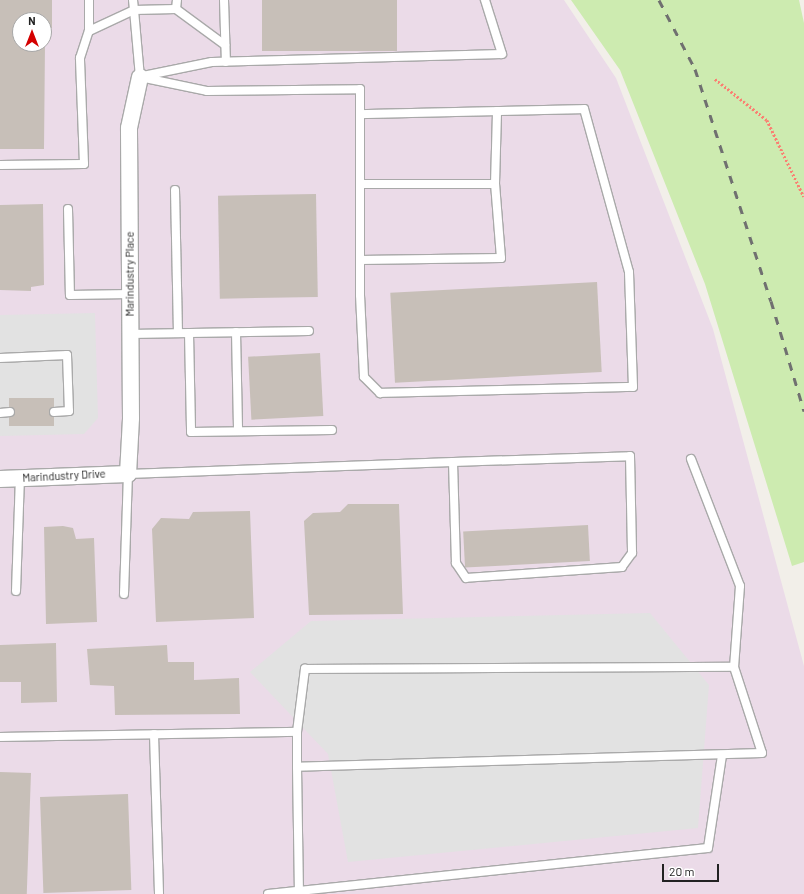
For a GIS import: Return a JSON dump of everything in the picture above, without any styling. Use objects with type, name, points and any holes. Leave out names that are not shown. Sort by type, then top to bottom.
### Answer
[{"type":"street","name":"Marindustry Place","points":[[128,474],[131,418],[129,128],[140,77]]},
{"type":"street","name":"Marindustry Drive","points":[[0,479],[128,474]]},
{"type":"lane","points":[[0,165],[84,164],[80,58],[88,31],[88,0]]},
{"type":"lane","points":[[133,0],[140,77]]},
{"type":"lane","points":[[176,9],[177,0]]},
{"type":"lane","points":[[224,0],[226,62]]},
{"type":"lane","points":[[140,77],[212,62],[502,54],[485,0]]},
{"type":"lane","points":[[88,31],[134,10],[176,9],[225,45]]},
{"type":"lane","points":[[140,77],[207,92],[360,89],[360,114],[360,260],[364,377],[380,393],[633,386],[629,272],[584,109],[360,114]]},
{"type":"lane","points":[[360,260],[501,258],[495,184],[497,111]]},
{"type":"lane","points":[[360,184],[495,184]]},
{"type":"lane","points":[[175,190],[178,333]]},
{"type":"lane","points":[[68,209],[70,295],[130,294]]},
{"type":"lane","points":[[130,334],[309,331]]},
{"type":"lane","points":[[236,332],[238,431]]},
{"type":"lane","points":[[189,333],[191,432],[332,430]]},
{"type":"lane","points":[[0,358],[67,355],[69,411],[54,412]]},
{"type":"lane","points":[[0,413],[10,412]]},
{"type":"lane","points":[[124,594],[128,474],[453,462],[630,456],[632,553],[622,567],[466,578],[456,563],[453,462]]},
{"type":"lane","points":[[297,767],[762,753],[734,667],[740,586],[691,459]]},
{"type":"lane","points":[[16,592],[20,479]]},
{"type":"lane","points":[[298,891],[297,732],[305,669],[734,667]]},
{"type":"lane","points":[[0,737],[297,732]]},
{"type":"lane","points":[[154,734],[159,894]]},
{"type":"lane","points":[[268,894],[708,848],[722,755]]},
{"type":"path","points":[[715,78],[767,120],[804,197]]},
{"type":"shaded area","points":[[0,0],[564,0],[616,78],[713,329],[804,666],[804,894],[0,894]]},
{"type":"shaded area","points":[[95,313],[98,418],[84,434],[0,436],[0,315]]},
{"type":"shaded area","points":[[650,613],[709,685],[698,828],[348,862],[328,754],[250,672],[311,621]]},
{"type":"green space","points":[[571,0],[799,0],[804,23],[804,562],[792,566],[705,284],[620,70]]},
{"type":"building","points":[[0,0],[52,0],[52,12],[12,12],[12,52],[45,52],[44,149],[0,149]]},
{"type":"building","points":[[262,0],[397,0],[397,51],[262,51]]},
{"type":"building","points":[[316,194],[318,297],[220,299],[218,196]]},
{"type":"building","points":[[43,204],[44,285],[31,287],[31,291],[0,290],[0,205]]},
{"type":"building","points":[[597,282],[602,372],[395,383],[390,293]]},
{"type":"building","points":[[320,353],[323,416],[251,420],[248,357]]},
{"type":"building","points":[[9,398],[54,398],[54,426],[9,426]]},
{"type":"building","points":[[348,504],[399,504],[403,614],[309,615],[304,521],[313,513],[340,512]]},
{"type":"building","points":[[250,511],[254,618],[156,622],[152,529],[161,518],[189,519],[193,512]]},
{"type":"building","points":[[588,525],[590,561],[465,567],[463,532]]},
{"type":"building","points":[[63,526],[73,528],[76,539],[94,538],[97,622],[46,624],[44,527]]},
{"type":"building","points":[[56,643],[57,702],[21,703],[21,682],[0,682],[0,645]]},
{"type":"building","points":[[167,645],[168,662],[194,662],[194,680],[239,678],[240,714],[115,715],[114,686],[90,685],[87,649]]},
{"type":"building","points":[[0,772],[31,773],[27,894],[0,894]]},
{"type":"building","points":[[128,794],[131,890],[43,893],[40,797]]},
{"type":"railway","points":[[659,0],[695,69],[771,301],[804,411]]}]
